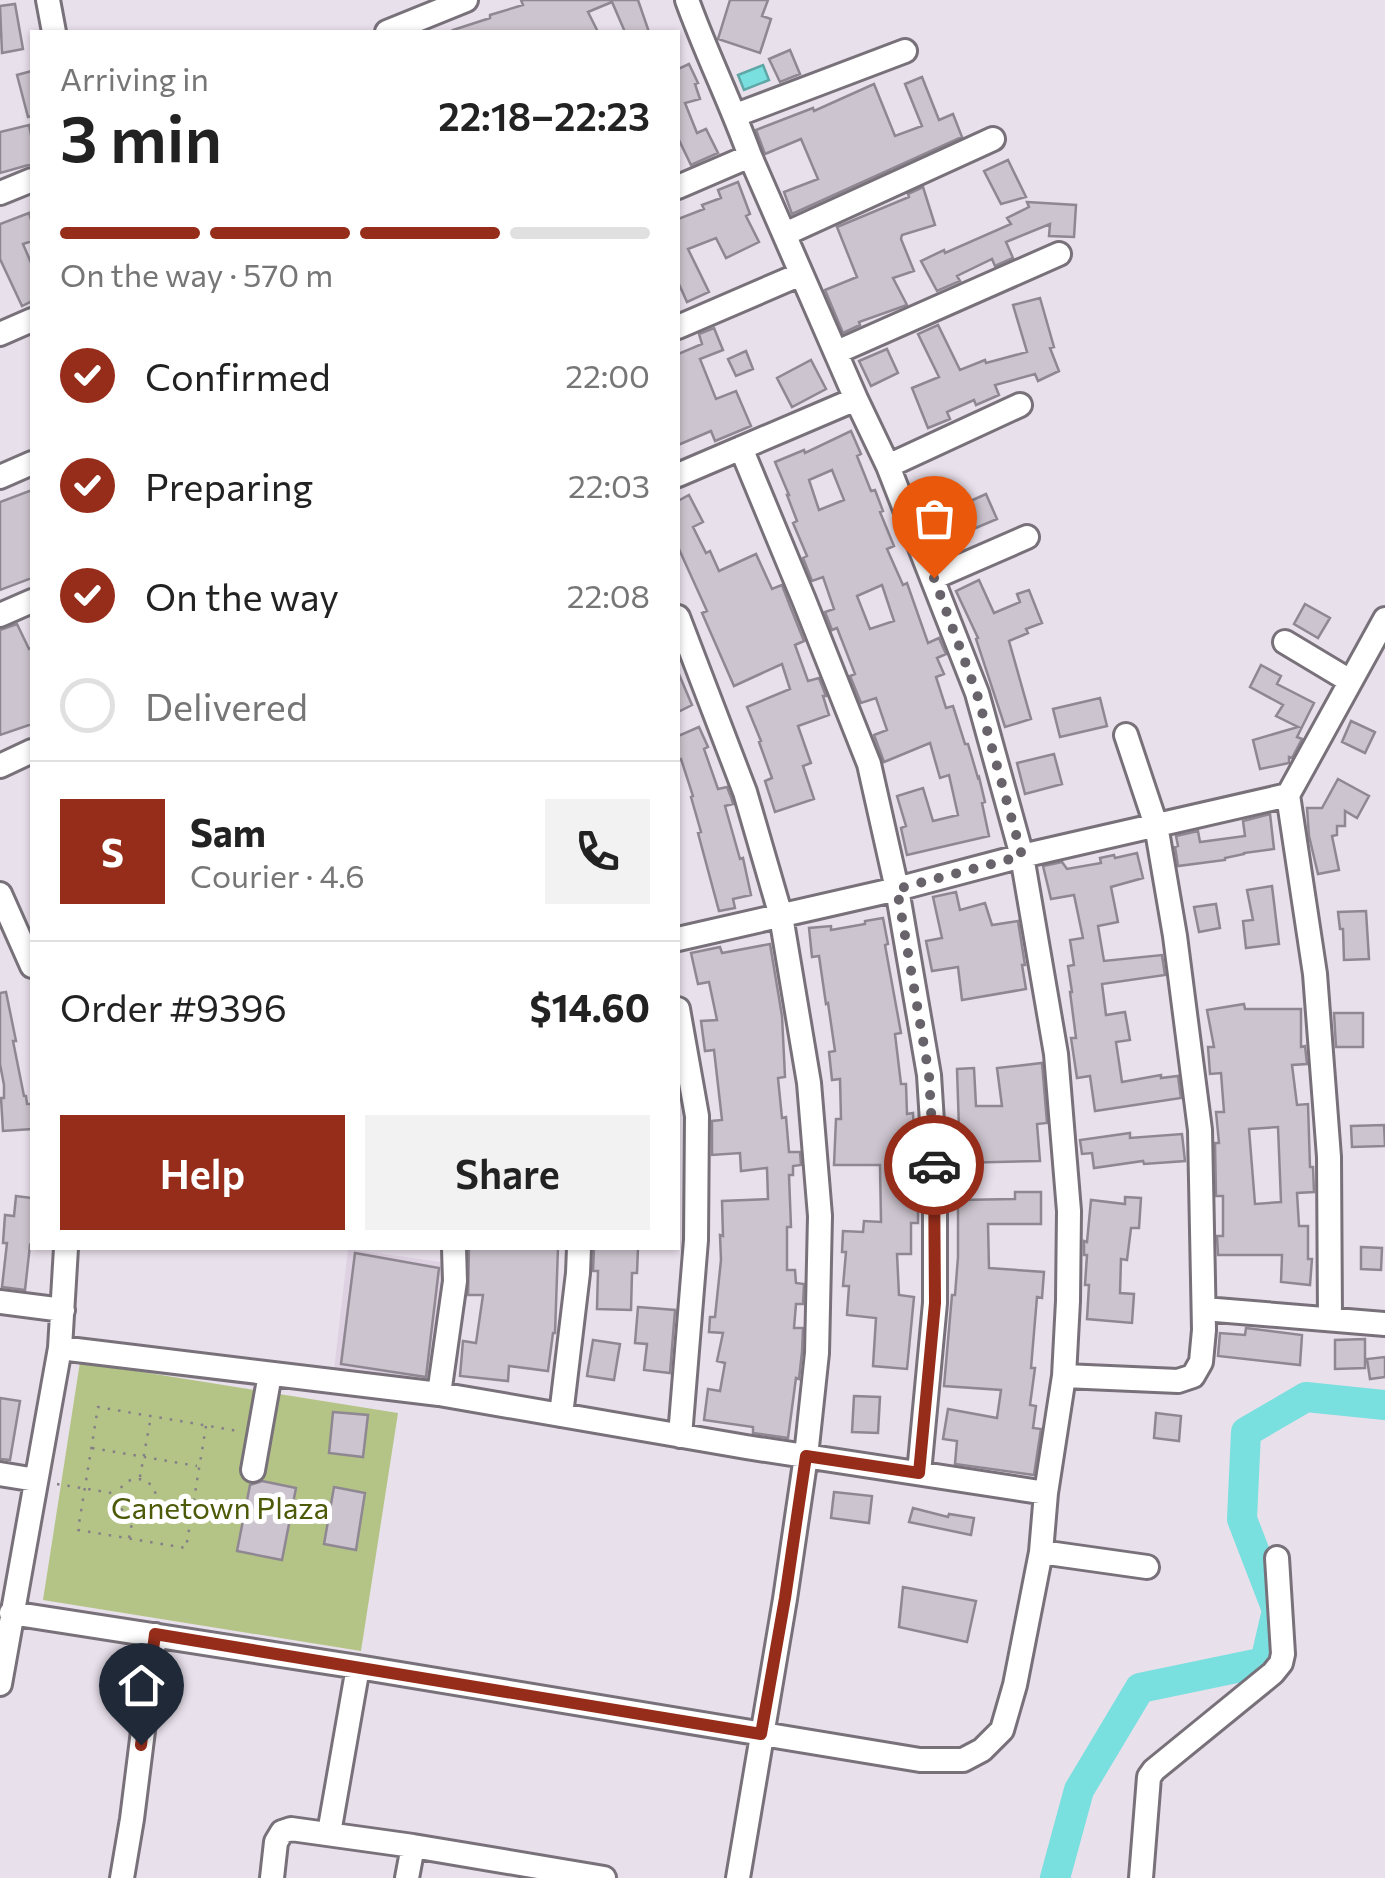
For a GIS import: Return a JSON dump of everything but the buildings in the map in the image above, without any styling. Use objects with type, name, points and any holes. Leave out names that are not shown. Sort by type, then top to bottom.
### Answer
[{"type":"street","points":[[48,0],[54,30]]},
{"type":"street","points":[[392,30],[466,0]]},
{"type":"street","points":[[11,1614],[155,1634],[920,1760],[963,1760],[982,1750],[1002,1730],[1015,1685],[1041,1552],[1064,1376],[1068,1301],[1067,1192],[1056,1054],[1022,856],[977,694],[934,578],[750,156],[687,0]]},
{"type":"street","points":[[680,47],[700,38]]},
{"type":"street","points":[[736,116],[905,51]]},
{"type":"street","points":[[785,234],[993,139]]},
{"type":"street","points":[[680,186],[750,156]]},
{"type":"street","points":[[0,193],[30,181]]},
{"type":"street","points":[[837,352],[1059,254]]},
{"type":"street","points":[[680,326],[801,274]]},
{"type":"street","points":[[0,334],[30,321]]},
{"type":"street","points":[[680,473],[856,400]]},
{"type":"street","points":[[888,466],[1020,405]]},
{"type":"street","points":[[741,448],[869,764],[897,889],[929,1075],[934,1169],[935,1303],[919,1473]]},
{"type":"street","points":[[0,477],[30,464]]},
{"type":"street","points":[[934,578],[1027,537]]},
{"type":"street","points":[[0,615],[30,602]]},
{"type":"street","points":[[1330,1319],[1329,1156],[1315,974],[1288,795],[1385,619]]},
{"type":"street","points":[[680,622],[744,792],[781,916],[809,1083],[820,1216],[817,1353],[806,1456],[738,1878]]},
{"type":"street","points":[[1285,642],[1350,680]]},
{"type":"street","points":[[1064,1376],[1178,1381],[1194,1376],[1200,1362],[1204,1309],[1200,1130],[1156,825],[1126,734]]},
{"type":"street","points":[[0,766],[30,752]]},
{"type":"street","points":[[680,938],[1288,795]]},
{"type":"street","points":[[0,894],[30,962]]},
{"type":"street","points":[[680,1020],[697,1116],[696,1240],[680,1436]]},
{"type":"street","points":[[0,1684],[60,1348],[66,1250]]},
{"type":"street","points":[[439,1394],[455,1281],[454,1250]]},
{"type":"street","points":[[561,1415],[579,1250]]},
{"type":"street","points":[[0,1302],[63,1310]]},
{"type":"street","points":[[1204,1309],[1385,1324]]},
{"type":"street","points":[[60,1348],[439,1394],[680,1436],[1046,1492]]},
{"type":"street","points":[[253,1470],[270,1374]]},
{"type":"street","points":[[0,1474],[36,1480]]},
{"type":"street","points":[[1041,1552],[1147,1567]]},
{"type":"street","points":[[1141,1878],[1149,1777],[1281,1663],[1284,1654],[1277,1558]]},
{"type":"street","points":[[122,1878],[155,1634]]},
{"type":"street","points":[[329,1833],[358,1667]]},
{"type":"street","points":[[272,1878],[276,1842],[282,1832],[291,1829],[604,1878]]},
{"type":"street","points":[[407,1878],[412,1846]]},
{"type":"path","points":[[206,1426],[186,1548],[78,1530],[98,1408],[150,1416],[259,1435]]},
{"type":"path","points":[[140,1479],[150,1416]]},
{"type":"path","points":[[92,1448],[199,1466]]},
{"type":"path","points":[[140,1479],[153,1487],[156,1502],[148,1514],[133,1517],[120,1508],[118,1494],[126,1482],[140,1479]]},
{"type":"path","points":[[36,1480],[118,1494]]},
{"type":"path","points":[[156,1502],[192,1508]]},
{"type":"path","points":[[129,1538],[133,1517]]},
{"type":"shaded area","points":[[348,1250],[448,1263],[434,1384],[334,1370]]},
{"type":"green space","name":"Canetown Plaza","points":[[80,1362],[398,1413],[361,1651],[43,1600]]},
{"type":"water","points":[[763,65],[769,80],[744,90],[738,75]]},
{"type":"waterway","points":[[1055,1878],[1079,1790],[1140,1688],[1265,1662],[1277,1610],[1242,1519],[1246,1432],[1306,1397],[1385,1405]]},
{"type":"way so far","points":[[934,578],[977,694],[1022,856],[897,889],[929,1075],[934,1165]]},
{"type":"route","points":[[141,1745],[155,1634],[761,1734],[806,1456],[919,1473],[935,1303],[934,1165]]}]
